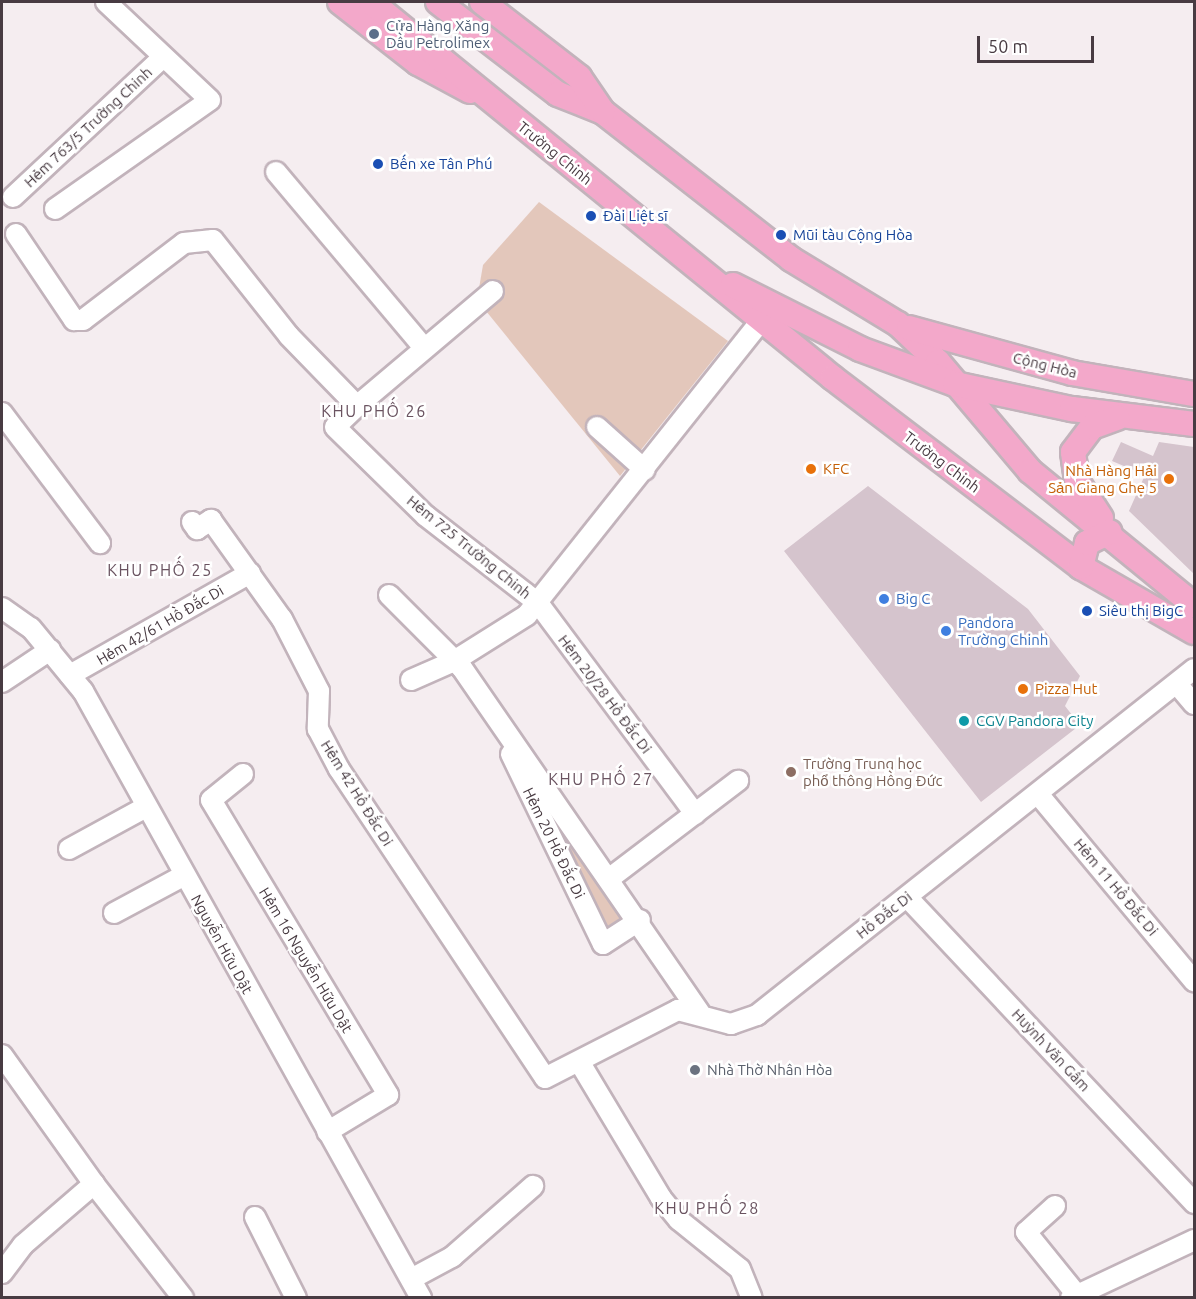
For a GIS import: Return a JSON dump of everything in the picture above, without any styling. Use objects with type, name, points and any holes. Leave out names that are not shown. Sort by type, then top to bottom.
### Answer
[{"type":"main road","name":"Trường Chinh","points":[[340,2],[418,63],[492,99]]},
{"type":"main road","name":"Trường Chinh","points":[[371,2],[706,271],[760,322],[1081,567],[1194,632]]},
{"type":"main road","points":[[438,2],[558,94],[603,112],[781,252],[898,324],[956,384],[1030,471],[1110,532],[1194,605]]},
{"type":"main road","points":[[482,2],[579,77],[603,112]]},
{"type":"main road","name":"Trường Chinh","points":[[706,271],[883,359],[956,384]]},
{"type":"main road","points":[[883,359],[898,324]]},
{"type":"main road","name":"Cộng Hòa","points":[[898,324],[964,344],[1108,381],[1194,394]]},
{"type":"main road","points":[[956,384],[964,344]]},
{"type":"main road","points":[[956,384],[1122,417],[1194,424]]},
{"type":"main road","points":[[1110,532],[1077,481],[1073,452],[1092,427],[1122,417],[1148,404],[1194,411]]},
{"type":"main road","points":[[1081,567],[1087,543],[1110,532]]},
{"type":"street","name":"Hẻm 763/5 Trường Chinh","points":[[55,209],[210,100],[106,2]]},
{"type":"street","name":"Hẻm 763/5 Trường Chinh","points":[[13,197],[163,57]]},
{"type":"street","points":[[276,172],[424,348]]},
{"type":"street","points":[[16,234],[74,320],[83,320],[184,243],[213,240],[289,336],[357,406],[493,291]]},
{"type":"street","name":"Hẻm 725 Trường Chinh","points":[[411,680],[454,661],[538,603],[760,322]]},
{"type":"street","name":"Hẻm 725 Trường Chinh","points":[[357,406],[335,427],[426,516],[538,603]]},
{"type":"street","points":[[2,413],[100,543]]},
{"type":"street","points":[[597,427],[645,470]]},
{"type":"street","name":"Hẻm 42 Hồ Đắc Di","points":[[192,522],[197,529],[211,520],[250,573],[302,654],[319,691],[318,729],[339,769],[545,1078]]},
{"type":"street","name":"Hẻm 42/61 Hồ Đắc Di","points":[[70,675],[250,573]]},
{"type":"street","name":"Hẻm 20 Hồ Đắc Di","points":[[389,595],[454,661],[486,703],[640,920],[699,1012]]},
{"type":"street","name":"Hẻm 20/28 Hồ Đắc Di","points":[[538,603],[695,814]]},
{"type":"street","name":"Nguyễn Hữu Dật","points":[[2,608],[31,628],[70,675],[422,1298]]},
{"type":"street","points":[[2,682],[50,650]]},
{"type":"street","name":"Hồ Đắc Di","points":[[545,1078],[580,1063],[671,1013],[699,1012],[731,1024],[750,1019],[1194,669]]},
{"type":"street","points":[[1177,684],[1194,704]]},
{"type":"street","name":"Hẻm 20 Hồ Đắc Di","points":[[486,703],[603,944],[640,920]]},
{"type":"street","name":"Hẻm 16 Nguyễn Hữu Dật","points":[[243,774],[211,800],[388,1095],[327,1132]]},
{"type":"street","points":[[610,878],[738,781]]},
{"type":"street","name":"Hẻm 11 Hồ Đắc Di","points":[[1038,794],[1194,981]]},
{"type":"street","points":[[69,849],[146,807]]},
{"type":"street","points":[[114,913],[183,876]]},
{"type":"street","name":"Huỳnh Văn Gấm","points":[[907,897],[1194,1203]]},
{"type":"street","points":[[2,1055],[94,1184],[183,1298]]},
{"type":"street","points":[[580,1063],[661,1198],[679,1220],[738,1266],[752,1298]]},
{"type":"street","points":[[2,1273],[23,1245],[94,1184]]},
{"type":"street","points":[[411,1279],[452,1257],[533,1186]]},
{"type":"street","points":[[1055,1206],[1026,1232],[1074,1296],[1194,1240]]},
{"type":"street","points":[[255,1217],[296,1298]]},
{"type":"shaded area","points":[[539,202],[728,341],[620,476],[477,300],[483,265]]},
{"type":"shaded area","points":[[532,784],[623,917],[605,928]]},
{"type":"building","name":"Nhà Hàng Hải Sản Giang Ghẹ 5","points":[[1121,442],[1153,456],[1159,442],[1194,447],[1194,574],[1129,511],[1145,475],[1112,461]]},
{"type":"building","name":"Pandora Trường Chinh","points":[[868,486],[1028,609],[1080,676],[1065,706],[1080,725],[981,802],[784,551]]},
{"type":"place","name":"Cửa Hàng Xăng Dầu Petrolimex","points":[[374,34]]},
{"type":"place","name":"Bến xe Tân Phú","points":[[378,164]]},
{"type":"place","name":"Đài Liệt sĩ","points":[[591,216]]},
{"type":"place","name":"Mũi tàu Cộng Hòa","points":[[781,235]]},
{"type":"place","name":"KFC","points":[[811,469]]},
{"type":"place","name":"Nhà Hàng Hải Sản Giang Ghẹ 5","points":[[1169,479]]},
{"type":"place","name":"Big C","points":[[884,599]]},
{"type":"place","name":"Siêu thị BigC","points":[[1087,611]]},
{"type":"place","name":"Pandora Trường Chinh","points":[[946,631]]},
{"type":"place","name":"Pizza Hut","points":[[1023,689]]},
{"type":"place","name":"CGV Pandora City","points":[[964,721]]},
{"type":"place","name":"Trường Trung học phổ thông Hồng Đức","points":[[791,772]]},
{"type":"place","name":"Nhà Thờ Nhân Hòa","points":[[695,1070]]},
{"type":"district","name":"KHU PHỐ 26","points":[[374,411]]},
{"type":"district","name":"KHU PHỐ 25","points":[[160,570]]},
{"type":"district","name":"KHU PHỐ 27","points":[[601,779]]},
{"type":"district","name":"KHU PHỐ 28","points":[[707,1208]]}]
